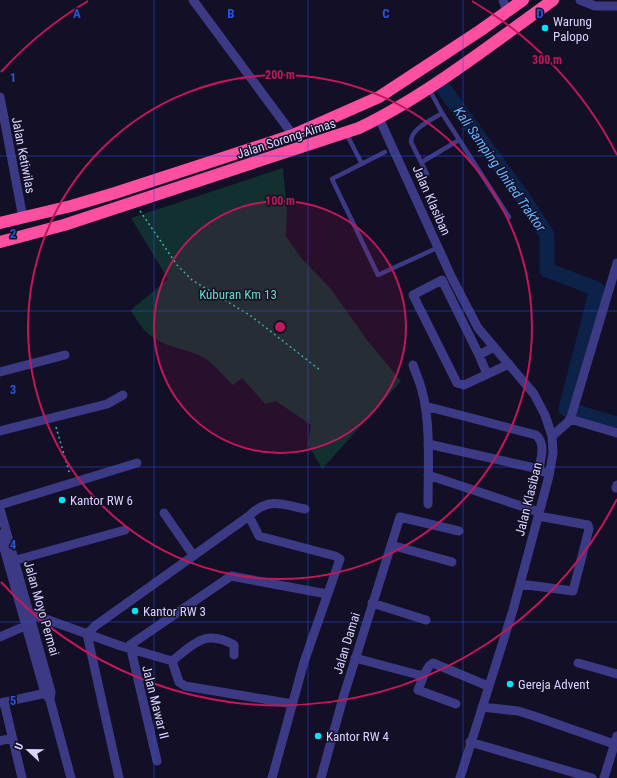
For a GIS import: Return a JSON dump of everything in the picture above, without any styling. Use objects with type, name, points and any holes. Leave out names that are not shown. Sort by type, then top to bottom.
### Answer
[{"type":"highway","name":"Jalan Sorong-Aimas","points":[[0,223],[115,192],[293,135],[379,96],[407,79],[505,5],[523,0]]},
{"type":"highway","name":"Jalan Sorong-Aimas","points":[[0,242],[64,225],[346,133],[379,118],[428,87],[553,0]]},
{"type":"highway","points":[[407,79],[417,94]]},
{"type":"highway","points":[[115,192],[119,207]]},
{"type":"street","points":[[193,0],[293,135]]},
{"type":"street","points":[[580,0],[595,6],[617,6]]},
{"type":"street","name":"Jalan Ketiwilas","points":[[0,97],[23,218]]},
{"type":"street","name":"Jalan Klasiban","points":[[379,118],[451,276],[478,328],[534,394],[545,415],[552,436],[553,453],[549,476],[539,514],[520,584],[460,778]]},
{"type":"street","points":[[552,436],[571,415],[617,263]]},
{"type":"street","points":[[451,276],[413,295],[457,383],[464,385],[509,364]]},
{"type":"street","points":[[442,280],[487,374]]},
{"type":"street","points":[[479,355],[494,347]]},
{"type":"street","points":[[0,372],[65,355]]},
{"type":"street","points":[[413,365],[423,392],[425,406],[428,444],[428,504]]},
{"type":"street","points":[[0,431],[107,404],[123,396]]},
{"type":"street","points":[[425,406],[536,435],[541,439],[543,448],[540,469]]},
{"type":"street","points":[[571,415],[617,433]]},
{"type":"street","points":[[428,444],[540,469],[549,476]]},
{"type":"street","points":[[0,505],[138,463]]},
{"type":"street","points":[[428,475],[539,514],[588,524],[589,528],[573,591],[520,584]]},
{"type":"street","points":[[87,634],[95,626],[249,516],[258,507],[271,502],[305,509]]},
{"type":"street","name":"Jalan Moyo Permai","points":[[0,509],[25,626],[49,695]]},
{"type":"street","points":[[164,513],[193,555]]},
{"type":"street","points":[[249,516],[254,530],[259,536],[338,557],[339,562],[304,662],[272,778]]},
{"type":"street","name":"Jalan Damai","points":[[321,778],[355,658],[400,517],[460,531]]},
{"type":"street","points":[[11,562],[125,530]]},
{"type":"street","name":"Jalan Moyo Permai","points":[[0,534],[30,614],[49,695]]},
{"type":"street","points":[[391,545],[452,562]]},
{"type":"street","points":[[129,648],[130,645],[231,576],[327,594]]},
{"type":"street","points":[[372,603],[426,620]]},
{"type":"street","points":[[21,610],[87,634],[172,661]]},
{"type":"street","points":[[0,637],[25,626]]},
{"type":"street","points":[[87,634],[119,778]]},
{"type":"street","points":[[172,661],[197,641],[207,637],[221,638],[234,645],[234,654]]},
{"type":"street","name":"Jalan Mawar II","points":[[129,648],[157,761]]},
{"type":"street","points":[[355,658],[424,675]]},
{"type":"street","points":[[172,661],[179,682],[185,686],[292,704]]},
{"type":"street","points":[[456,704],[418,690],[428,666],[434,663],[488,686]]},
{"type":"street","points":[[578,663],[617,674]]},
{"type":"street","points":[[22,778],[2,703],[49,695],[71,778]]},
{"type":"street","points":[[482,707],[518,711],[616,740],[604,778]]},
{"type":"street","points":[[0,741],[12,738]]},
{"type":"street","points":[[470,742],[592,778]]},
{"type":"lane","points":[[428,87],[442,113],[509,217]]},
{"type":"lane","points":[[427,174],[411,142],[412,134],[442,113]]},
{"type":"lane","points":[[346,133],[362,164]]},
{"type":"lane","points":[[422,162],[459,140]]},
{"type":"lane","points":[[385,152],[332,179],[378,275],[439,247]]},
{"type":"path","points":[[134,201],[177,265],[192,280],[251,316],[320,370]]},
{"type":"path","points":[[53,417],[73,482]]},
{"type":"green space","name":"Kuburan Km 13","points":[[283,168],[287,214],[286,236],[301,258],[331,289],[367,340],[401,381],[322,469],[308,444],[311,425],[276,401],[265,404],[242,378],[233,385],[206,359],[152,337],[139,323],[131,310],[168,279],[131,218]]},
{"type":"waterway","name":"Kali Samping United Traktor","points":[[439,82],[526,202],[547,235],[547,270],[597,289],[566,409],[617,424]]},
{"type":"place","name":"Warung Palopo","points":[[545,28]]},
{"type":"place","name":"Kantor RW 6","points":[[62,500]]},
{"type":"place","name":"Kantor RW 3","points":[[135,611]]},
{"type":"place","name":"Gereja Advent","points":[[510,684]]},
{"type":"place","name":"Kantor RW 4","points":[[318,736]]}]
